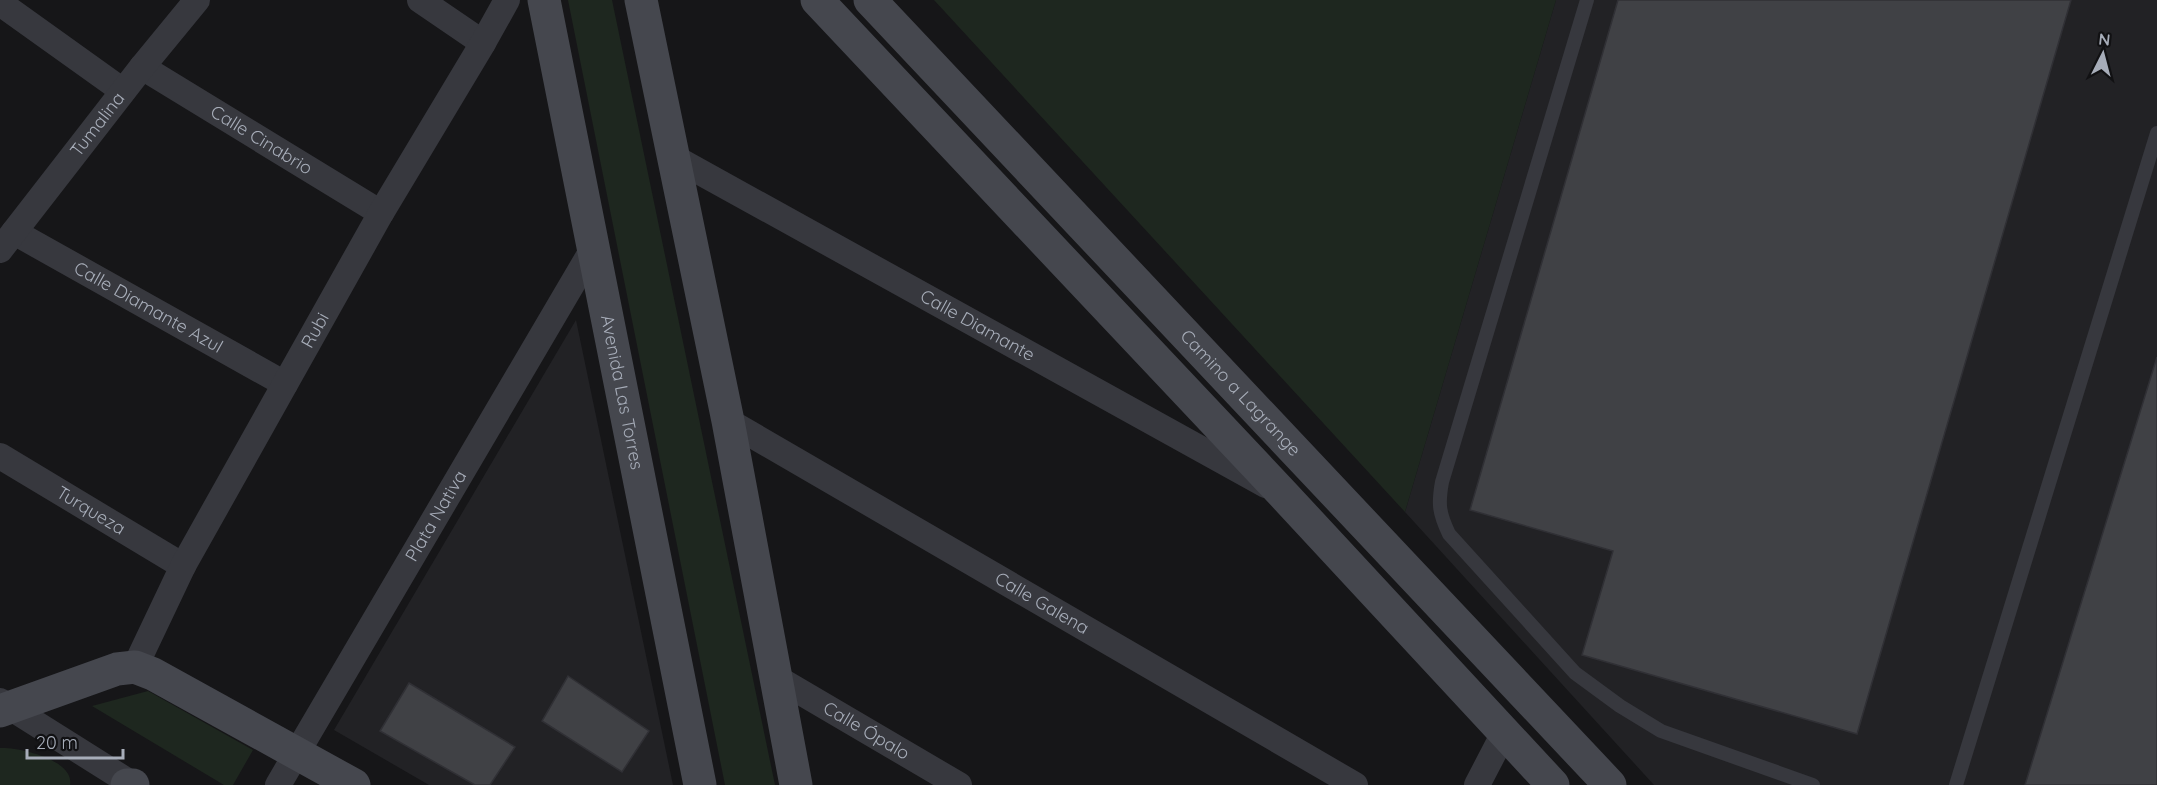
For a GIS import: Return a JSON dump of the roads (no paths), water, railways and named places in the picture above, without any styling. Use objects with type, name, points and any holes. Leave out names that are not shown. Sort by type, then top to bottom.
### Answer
[{"type":"street","name":"Tumalina","points":[[7,241],[197,0]]},
{"type":"street","points":[[420,0],[483,43]]},
{"type":"street","name":"Rubi","points":[[135,667],[183,566],[381,213],[507,0]]},
{"type":"street","name":"Avenida Las Torres","points":[[544,0],[700,785]]},
{"type":"street","points":[[641,0],[728,422],[796,785]]},
{"type":"street","points":[[817,0],[1282,493],[1552,785]]},
{"type":"street","name":"Camino a Lagrange","points":[[870,0],[1610,785]]},
{"type":"street","points":[[0,3],[123,91]]},
{"type":"street","name":"Calle Cinabrio","points":[[142,67],[381,213]]},
{"type":"street","name":"Calle Diamante","points":[[673,157],[1282,493]]},
{"type":"street","name":"Calle Diamante Azul","points":[[7,241],[285,384]]},
{"type":"street","name":"Plata Nativa","points":[[278,785],[594,247]]},
{"type":"street","name":"Calle Galena","points":[[728,422],[1355,785]]},
{"type":"street","name":"Turqueza","points":[[0,456],[183,566]]},
{"type":"street","points":[[4,706],[117,669],[135,667],[176,685],[354,785]]},
{"type":"street","name":"Calle Ópalo","points":[[775,677],[959,785]]},
{"type":"street","points":[[4,706],[133,785]]},
{"type":"street","points":[[1477,785],[1504,733]]},
{"type":"street","points":[[128,785],[133,785]]},
{"type":"lane","points":[[1587,0],[1442,482],[1439,502],[1441,516],[1449,534],[1575,673],[1620,706],[1661,731],[1813,785]]},
{"type":"lane","points":[[1956,785],[2157,133]]}]
